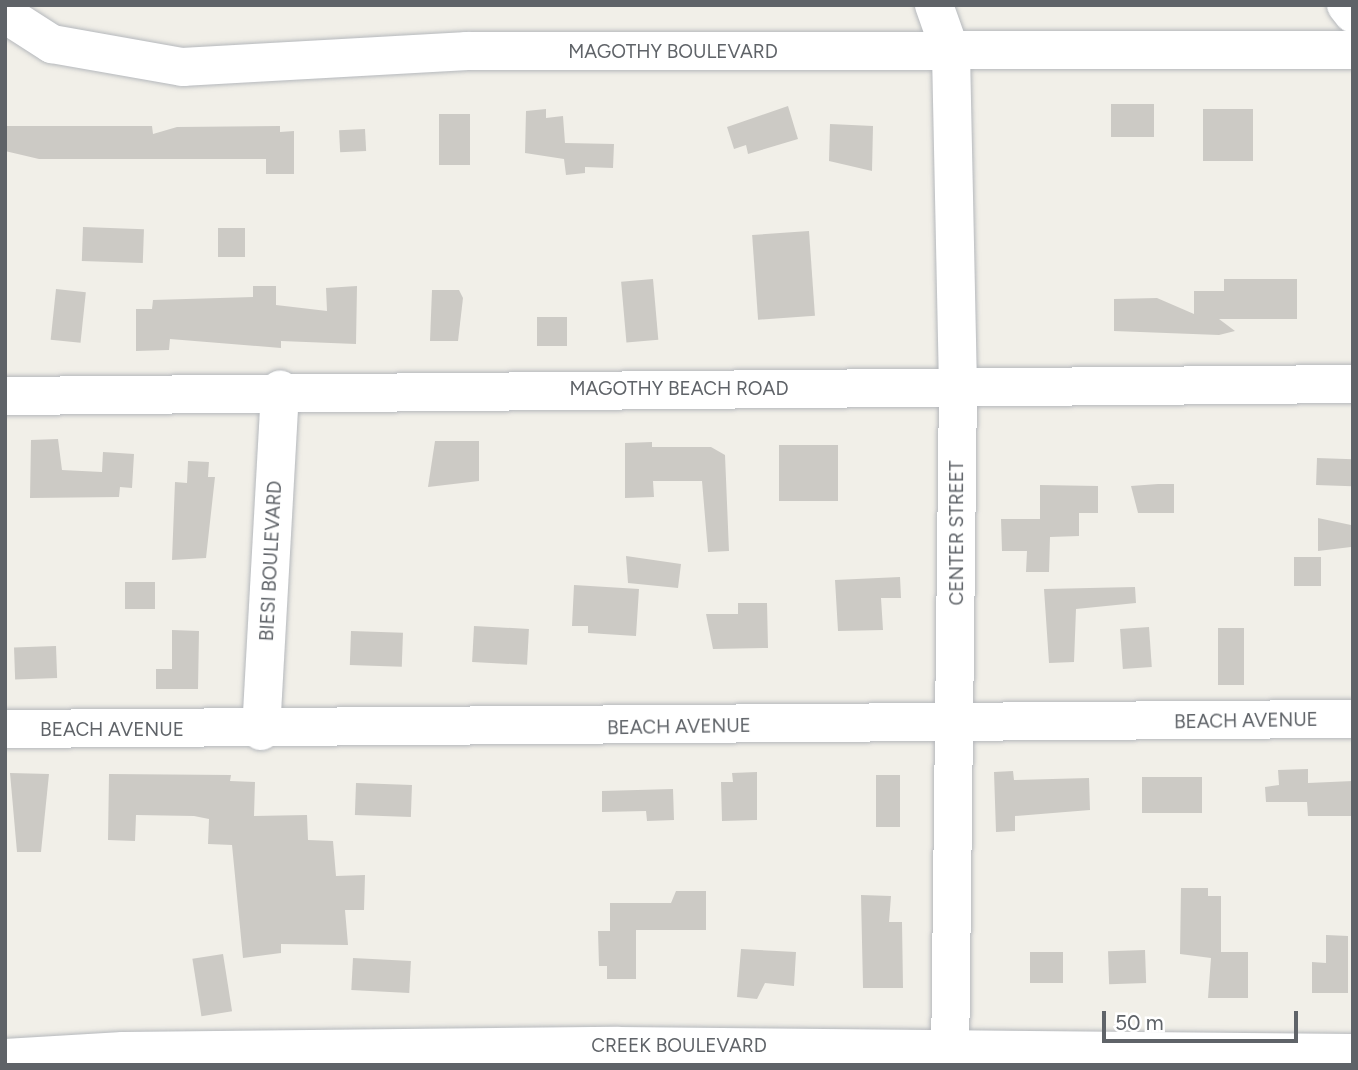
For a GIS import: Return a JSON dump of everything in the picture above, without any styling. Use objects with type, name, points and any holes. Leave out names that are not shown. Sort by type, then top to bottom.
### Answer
[{"type":"street","name":"CENTER STREET","points":[[934,5],[951,53],[958,387],[951,1055]]},
{"type":"street","points":[[1346,5],[1353,15]]},
{"type":"street","name":"MAGOTHY BOULEVARD","points":[[5,14],[52,44],[183,67],[467,51],[951,53],[1353,50]]},
{"type":"street","name":"MAGOTHY BEACH ROAD","points":[[5,396],[280,390],[1353,384]]},
{"type":"street","name":"BIESI BOULEVARD","points":[[261,731],[280,390]]},
{"type":"street","name":"BEACH AVENUE","points":[[5,729],[261,731],[1353,719]]},
{"type":"street","name":"CREEK BOULEVARD","points":[[5,1058],[951,1055],[1305,1059],[1353,1053]]},
{"type":"building","points":[[1111,104],[1154,104],[1154,137],[1111,137]]},
{"type":"building","points":[[788,106],[798,139],[748,154],[746,145],[734,149],[727,127]]},
{"type":"building","points":[[546,109],[546,118],[563,116],[565,143],[614,144],[613,168],[585,167],[585,173],[566,175],[564,159],[525,153],[526,111]]},
{"type":"building","points":[[1203,109],[1253,109],[1253,161],[1203,161]]},
{"type":"building","points":[[439,114],[470,114],[470,165],[439,165]]},
{"type":"building","points":[[830,124],[873,126],[872,171],[829,161]]},
{"type":"building","points":[[5,126],[152,126],[153,134],[177,127],[280,126],[280,132],[294,131],[294,174],[266,174],[266,159],[39,159],[5,151]]},
{"type":"building","points":[[365,129],[366,151],[340,152],[339,130]]},
{"type":"building","points":[[83,227],[144,229],[143,263],[82,261]]},
{"type":"building","points":[[218,228],[245,228],[245,257],[218,257]]},
{"type":"building","points":[[809,231],[815,316],[758,320],[752,235]]},
{"type":"building","points":[[653,279],[658,340],[626,343],[621,282]]},
{"type":"building","points":[[1224,279],[1297,279],[1297,319],[1219,319],[1235,331],[1219,335],[1114,331],[1114,299],[1157,298],[1194,314],[1194,291],[1224,291]]},
{"type":"building","points":[[253,286],[276,286],[276,305],[327,311],[326,288],[357,286],[356,344],[281,341],[281,348],[170,339],[169,350],[136,351],[136,309],[152,309],[153,300],[253,297]]},
{"type":"building","points":[[56,289],[86,292],[81,343],[51,340]]},
{"type":"building","points":[[432,290],[459,290],[463,298],[458,341],[430,341]]},
{"type":"building","points":[[537,317],[567,317],[567,346],[537,346]]},
{"type":"building","points":[[58,439],[62,470],[102,472],[103,452],[134,454],[132,488],[120,487],[119,497],[30,498],[31,440]]},
{"type":"building","points":[[435,441],[479,441],[479,481],[428,487]]},
{"type":"building","points":[[652,442],[652,447],[711,447],[725,455],[729,551],[708,552],[702,481],[653,481],[654,497],[625,498],[625,443]]},
{"type":"building","points":[[779,445],[838,445],[838,501],[779,501]]},
{"type":"building","points":[[1317,458],[1353,459],[1352,486],[1316,485]]},
{"type":"building","points":[[188,461],[209,462],[208,477],[215,477],[206,558],[172,560],[175,482],[187,483]]},
{"type":"building","points":[[1174,484],[1174,513],[1138,513],[1131,486]]},
{"type":"building","points":[[1040,485],[1098,486],[1098,513],[1079,513],[1079,536],[1050,537],[1049,572],[1026,572],[1027,551],[1002,551],[1001,519],[1040,519]]},
{"type":"building","points":[[1318,518],[1351,525],[1351,547],[1318,551]]},
{"type":"building","points":[[626,556],[681,564],[678,588],[628,583]]},
{"type":"building","points":[[1294,557],[1321,557],[1321,586],[1294,586]]},
{"type":"building","points":[[900,577],[901,598],[881,598],[883,630],[838,631],[835,580]]},
{"type":"building","points":[[125,582],[155,582],[155,609],[125,609]]},
{"type":"building","points":[[574,585],[639,589],[636,636],[588,633],[588,626],[572,626]]},
{"type":"building","points":[[1135,587],[1136,603],[1076,609],[1074,662],[1049,663],[1044,589]]},
{"type":"building","points":[[738,603],[767,603],[768,648],[713,649],[706,614],[738,614]]},
{"type":"building","points":[[474,626],[529,629],[527,665],[472,662]]},
{"type":"building","points":[[1149,627],[1152,667],[1123,669],[1120,629]]},
{"type":"building","points":[[1218,628],[1244,628],[1244,685],[1218,685]]},
{"type":"building","points":[[172,630],[199,631],[198,689],[156,689],[156,669],[172,669]]},
{"type":"building","points":[[351,631],[403,633],[402,667],[350,665]]},
{"type":"building","points":[[56,646],[57,678],[15,679],[14,647]]},
{"type":"building","points":[[1308,769],[1308,783],[1353,781],[1353,816],[1308,816],[1307,802],[1266,802],[1265,787],[1279,785],[1278,770]]},
{"type":"building","points":[[1013,771],[1014,780],[1089,778],[1090,810],[1015,816],[1015,831],[996,832],[994,772]]},
{"type":"building","points":[[757,772],[757,820],[722,821],[721,782],[733,782],[732,773]]},
{"type":"building","points":[[10,773],[49,774],[41,852],[17,852]]},
{"type":"building","points":[[109,774],[231,775],[230,781],[255,782],[254,816],[307,815],[308,840],[333,841],[336,876],[365,875],[364,910],[345,910],[348,945],[281,944],[281,953],[243,958],[232,845],[208,844],[209,819],[194,816],[136,815],[135,841],[108,840]]},
{"type":"building","points":[[876,775],[900,775],[900,827],[876,827]]},
{"type":"building","points":[[1142,777],[1202,777],[1202,813],[1142,813]]},
{"type":"building","points":[[356,783],[412,785],[411,817],[355,815]]},
{"type":"building","points":[[673,789],[674,820],[647,821],[646,811],[602,812],[602,791]]},
{"type":"building","points":[[1181,888],[1208,888],[1208,896],[1221,896],[1221,952],[1248,952],[1248,998],[1208,998],[1211,958],[1180,954]]},
{"type":"building","points":[[676,891],[706,891],[706,930],[636,930],[636,979],[607,979],[607,966],[599,966],[598,931],[610,931],[610,903],[671,903]]},
{"type":"building","points":[[861,895],[891,896],[889,922],[902,922],[903,988],[863,988]]},
{"type":"building","points":[[1326,935],[1348,936],[1348,993],[1312,993],[1312,962],[1326,963]]},
{"type":"building","points":[[741,949],[796,952],[794,986],[765,983],[757,999],[737,997]]},
{"type":"building","points":[[1145,950],[1146,983],[1109,984],[1108,951]]},
{"type":"building","points":[[1030,952],[1063,952],[1063,983],[1030,983]]},
{"type":"building","points":[[223,954],[232,1011],[201,1016],[192,959]]},
{"type":"building","points":[[353,958],[411,961],[409,993],[351,990]]}]
